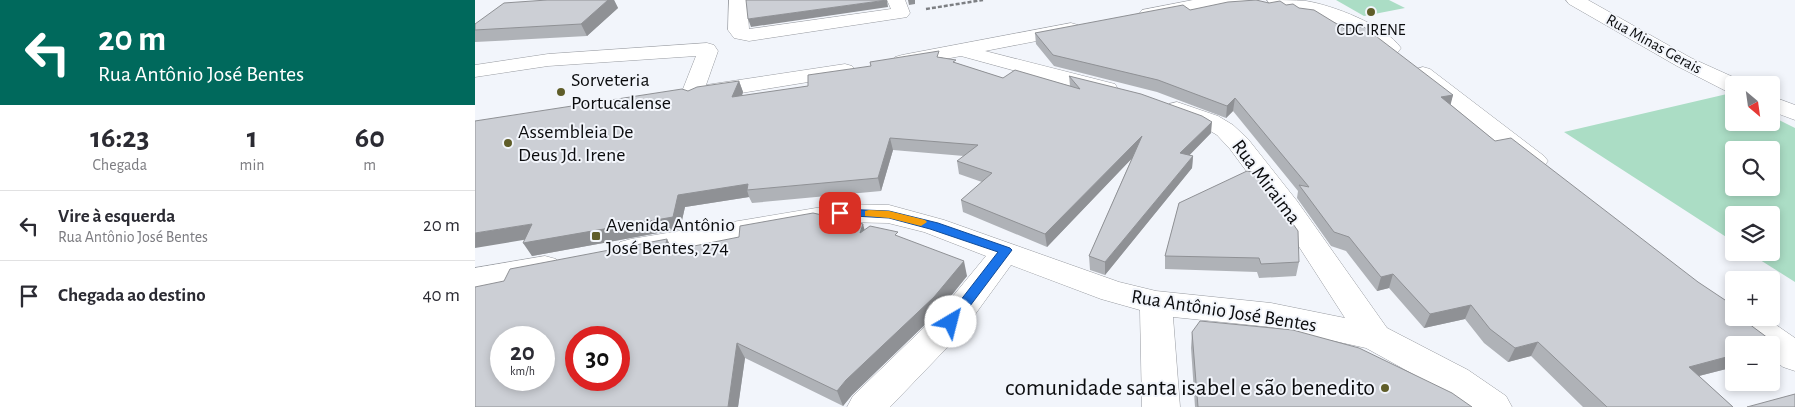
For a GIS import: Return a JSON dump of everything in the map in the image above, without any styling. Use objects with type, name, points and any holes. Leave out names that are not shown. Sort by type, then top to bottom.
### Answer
[{"type":"street","points":[[738,0],[738,30],[744,35],[809,28],[899,6]]},
{"type":"street","points":[[1131,17],[1209,1],[1243,0]]},
{"type":"street","points":[[1276,0],[1323,10],[1368,31],[1554,175]]},
{"type":"street","name":"Rua Minas Gerais","points":[[1575,0],[1684,62],[1725,82]]},
{"type":"street","points":[[475,71],[548,60],[707,49],[708,51],[682,95],[963,51],[1092,25]]},
{"type":"street","points":[[963,51],[1130,95]]},
{"type":"street","name":"Rua Miraima","points":[[1157,102],[1210,121],[1225,130],[1239,144],[1287,207],[1375,337]]},
{"type":"street","points":[[1780,107],[1795,113]]},
{"type":"street","name":"Rua Antônio José Bentes","points":[[601,255],[840,213],[889,214],[934,226],[1006,250],[1112,291],[1157,303],[1271,316],[1375,337],[1455,380],[1493,407]]},
{"type":"street","points":[[866,407],[951,322],[1006,250]]},
{"type":"street","points":[[475,279],[571,260]]},
{"type":"street","points":[[1157,303],[1161,407]]},
{"type":"street","points":[[1754,326],[1795,357]]},
{"type":"path","points":[[899,6],[983,0]]},
{"type":"green space","name":"CDC IRENE","points":[[1336,0],[1389,0],[1405,8],[1364,16]]},
{"type":"green space","points":[[1725,94],[1725,131],[1780,131],[1780,120],[1795,128],[1795,282],[1762,261],[1780,261],[1780,206],[1725,206],[1725,236],[1564,132]]},
{"type":"building","points":[[547,0],[608,0],[581,24],[475,30],[475,24],[504,3]]},
{"type":"building","points":[[746,0],[887,0],[748,19]]},
{"type":"building","points":[[1256,0],[1269,3],[1280,1],[1286,5],[1293,4],[1299,8],[1314,10],[1345,29],[1364,27],[1453,95],[1441,97],[1495,141],[1511,138],[1698,282],[1725,300],[1725,326],[1752,326],[1765,336],[1725,336],[1725,357],[1689,367],[1733,407],[1607,407],[1538,342],[1515,348],[1490,329],[1471,305],[1430,314],[1393,274],[1381,277],[1349,237],[1334,232],[1299,185],[1309,187],[1235,98],[1227,106],[1158,80],[1053,55],[1035,33],[1183,5],[1190,10],[1228,2]]},
{"type":"building","points":[[939,51],[937,57],[956,60],[953,62],[1003,78],[1015,70],[1080,89],[1069,76],[1141,94],[1202,116],[1212,122],[1180,153],[1193,156],[1105,262],[1089,256],[1142,136],[1045,234],[961,200],[992,173],[957,161],[978,145],[890,138],[878,178],[747,190],[748,184],[678,195],[673,217],[523,243],[532,224],[475,233],[475,121],[682,89],[688,91],[697,87],[739,81],[732,97],[808,86],[808,75],[871,66],[870,62]]},
{"type":"building","points":[[1247,171],[1257,173],[1298,231],[1299,262],[1261,264],[1259,258],[1165,256],[1179,203]]},
{"type":"building","points":[[813,213],[863,224],[860,233],[870,226],[898,232],[895,235],[964,261],[934,297],[846,380],[837,391],[737,343],[728,407],[475,407],[475,287],[504,281],[510,269],[667,239],[664,252],[739,237],[740,226]]},
{"type":"building","points":[[1200,321],[1293,330],[1359,348],[1452,393],[1472,407],[1198,407],[1192,332]]},
{"type":"building","points":[[1795,394],[1795,407],[1747,407]]},
{"type":"slow traffic","points":[[869,214],[889,214],[921,222]]},
{"type":"place","name":"CDC IRENE","points":[[1371,12]]},
{"type":"place","name":"Sorveteria Portucalense","points":[[561,92]]},
{"type":"place","name":"Assembleia De Deus Jd. Irene","points":[[508,143]]},
{"type":"place","name":"Avenida Antônio José Bentes, 274","points":[[596,236]]},
{"type":"place","name":"comunidade santa isabel e são benedito","points":[[1385,388]]},
{"type":"route","points":[[840,213],[889,214],[934,226],[1006,250],[951,322]]}]
